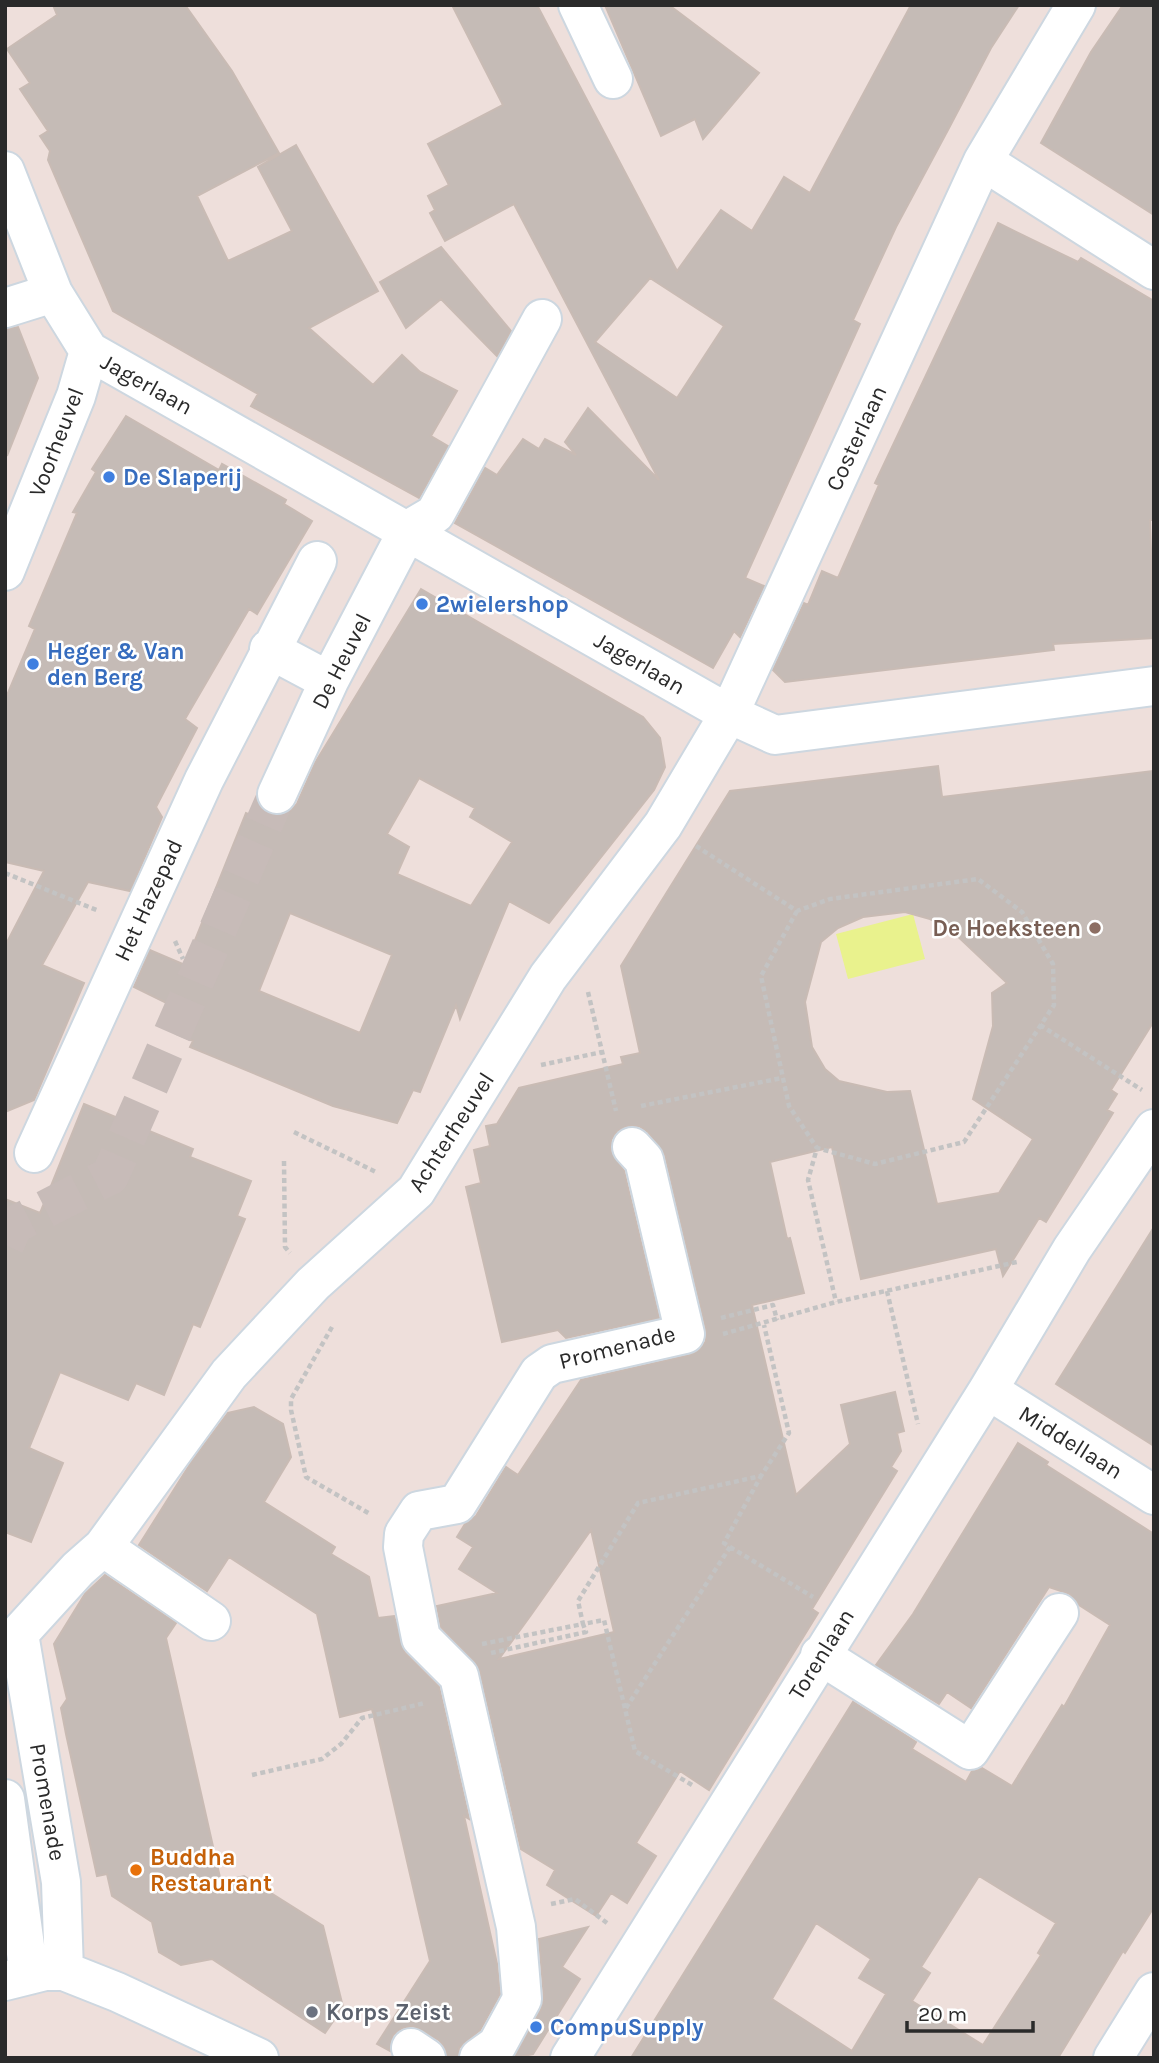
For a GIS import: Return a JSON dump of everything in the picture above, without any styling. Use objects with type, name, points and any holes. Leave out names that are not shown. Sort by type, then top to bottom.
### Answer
[{"type":"street","points":[[578,5],[613,79]]},
{"type":"street","name":"Costerlaan","points":[[729,715],[983,161],[1076,5]]},
{"type":"street","points":[[983,161],[1154,270]]},
{"type":"street","name":"Jagerlaan","points":[[5,171],[53,293],[89,351],[408,530],[729,715],[775,735],[1154,686]]},
{"type":"street","points":[[5,308],[53,293]]},
{"type":"street","points":[[408,530],[435,514],[542,320]]},
{"type":"street","name":"Voorheuvel","points":[[5,571],[76,396],[89,351]]},
{"type":"street","name":"De Heuvel","points":[[277,794],[329,681],[408,530]]},
{"type":"street","name":"Het Hazepad","points":[[34,1153],[136,925],[269,649],[317,561]]},
{"type":"street","points":[[269,649],[329,681]]},
{"type":"street","name":"Achterheuvel","points":[[12,1641],[78,1569],[103,1547],[229,1374],[313,1284],[416,1191],[570,946],[663,825],[729,715]]},
{"type":"street","name":"Torenlaan","points":[[569,2058],[988,1390],[1072,1249],[1154,1129]]},
{"type":"street","name":"Promenade","points":[[404,1534],[419,1511],[457,1504],[539,1373],[551,1364],[685,1334],[644,1160],[632,1147]]},
{"type":"street","name":"Middellaan","points":[[988,1390],[1154,1495]]},
{"type":"street","points":[[404,1534],[402,1547],[421,1638],[459,1676],[516,1927],[522,1999],[497,2045],[479,2058]]},
{"type":"street","points":[[103,1547],[211,1620]]},
{"type":"street","points":[[820,1656],[970,1750],[1059,1613]]},
{"type":"street","name":"Promenade","points":[[12,1641],[61,1882],[33,1976]]},
{"type":"street","points":[[5,1799],[33,1976],[117,1992],[259,2058]]},
{"type":"street","points":[[1114,2058],[1154,1992]]},
{"type":"path","points":[[663,825],[797,911]]},
{"type":"path","points":[[5,873],[136,925]]},
{"type":"path","points":[[978,879],[1022,912],[1053,964],[1054,1005],[964,1142],[875,1164],[817,1148],[789,1106],[761,976],[797,911],[830,899],[978,879]]},
{"type":"path","points":[[177,946],[183,959]]},
{"type":"path","points":[[570,946],[582,969],[614,1112],[624,1110]]},
{"type":"path","points":[[1040,1025],[1154,1098]]},
{"type":"path","points":[[636,1107],[782,1078]]},
{"type":"path","points":[[294,1132],[331,1151]]},
{"type":"path","points":[[817,1148],[808,1180],[836,1302]]},
{"type":"path","points":[[284,1161],[285,1247],[313,1284],[332,1328],[291,1399],[306,1477],[404,1534]]},
{"type":"path","points":[[719,1335],[764,1325],[836,1302],[1072,1249]]},
{"type":"path","points":[[887,1291],[931,1479]]},
{"type":"path","points":[[726,1317],[773,1305],[777,1320]]},
{"type":"path","points":[[764,1325],[789,1433],[761,1476],[724,1543],[844,1616]]},
{"type":"path","points":[[488,1653],[586,1632],[578,1601],[638,1503],[761,1476]]},
{"type":"path","points":[[625,1709],[730,1547]]},
{"type":"path","points":[[480,1644],[604,1620],[635,1751],[726,1806]]},
{"type":"path","points":[[252,1775],[323,1759],[341,1744],[362,1718],[426,1703]]},
{"type":"green space","points":[[913,914],[925,959],[848,979],[836,934]]},
{"type":"building","points":[[53,5],[185,5],[232,71],[279,153],[197,196],[228,261],[292,231],[258,167],[296,145],[378,291],[309,328],[373,385],[402,355],[420,372],[457,391],[431,436],[448,446],[419,498],[251,406],[258,394],[113,311],[48,160],[50,151],[40,136],[48,131],[20,89],[30,83],[7,49],[57,15]]},
{"type":"building","points":[[452,5],[537,5],[677,271],[721,210],[752,231],[784,177],[810,193],[911,5],[1019,5],[991,48],[896,227],[853,320],[860,324],[745,578],[764,586],[740,637],[734,631],[713,668],[455,523],[485,468],[497,475],[523,439],[539,449],[545,439],[576,455],[565,442],[588,408],[659,480],[514,204],[445,241],[430,213],[435,210],[428,196],[449,185],[428,144],[503,105]],"holes":[[[650,278],[724,326],[677,398],[595,342]]]},
{"type":"building","points":[[605,5],[669,5],[759,73],[703,139],[695,119],[661,136]]},
{"type":"building","points":[[1123,5],[1154,5],[1154,215],[1041,143],[1091,52]]},
{"type":"building","points":[[998,223],[1078,262],[1081,258],[1154,301],[1154,520],[1150,520],[1154,638],[1053,644],[1054,650],[785,682],[773,670],[804,603],[808,605],[822,571],[838,578],[879,485],[875,483]]},
{"type":"building","points":[[441,247],[511,331],[497,356],[441,299],[406,328],[380,282]]},
{"type":"building","points":[[18,327],[38,378],[7,456],[5,329]]},
{"type":"building","points":[[126,416],[219,470],[222,464],[286,500],[284,504],[312,521],[257,614],[249,609],[185,719],[197,728],[156,807],[162,817],[130,891],[88,882],[42,965],[84,983],[34,1100],[5,1112],[5,946],[44,871],[5,862],[5,700],[35,629],[29,626],[77,513],[73,512],[96,472],[92,469]]},
{"type":"building","points":[[421,589],[643,717],[660,738],[665,767],[654,790],[549,923],[509,901],[460,1019],[456,1005],[420,1092],[413,1090],[397,1123],[333,1106],[190,1047],[193,1041],[176,1034],[185,1012],[134,987],[150,950],[185,965],[246,813],[271,823],[277,816],[289,812],[297,804],[315,763]],"holes":[[[419,778],[475,808],[470,817],[512,842],[471,906],[397,874],[409,847],[387,834]],[[290,913],[392,955],[360,1033],[259,991]]]},
{"type":"building","points":[[938,766],[942,797],[1154,771],[1154,1021],[1111,1090],[1117,1094],[1107,1110],[1113,1113],[1046,1222],[1039,1218],[1003,1276],[996,1249],[861,1279],[832,1147],[770,1162],[787,1239],[790,1238],[804,1293],[752,1305],[796,1495],[850,1444],[841,1405],[895,1392],[904,1431],[897,1433],[901,1451],[891,1467],[897,1471],[812,1609],[818,1613],[709,1790],[680,1771],[636,1843],[656,1856],[627,1903],[611,1893],[596,1916],[547,1885],[555,1870],[521,1849],[480,1671],[474,1661],[441,1627],[437,1606],[497,1593],[459,1569],[473,1547],[457,1537],[465,1524],[476,1516],[506,1467],[518,1475],[581,1380],[690,1355],[699,1350],[706,1341],[706,1329],[665,1155],[648,1132],[639,1126],[628,1126],[617,1131],[611,1140],[611,1151],[624,1171],[659,1318],[566,1338],[558,1330],[502,1342],[466,1187],[481,1183],[474,1150],[490,1146],[486,1126],[497,1124],[519,1088],[623,1064],[621,1057],[640,1053],[621,966],[730,791]],"holes":[[[905,912],[930,919],[951,930],[1007,983],[992,993],[993,1026],[973,1099],[1033,1139],[999,1193],[937,1204],[910,1091],[887,1092],[839,1081],[825,1069],[812,1047],[805,1002],[821,942],[838,928],[863,917]],[[591,1530],[614,1632],[499,1659],[531,1615]]]},
{"type":"building","points":[[84,1104],[193,1149],[190,1157],[251,1181],[237,1216],[245,1219],[200,1327],[193,1324],[164,1395],[136,1383],[128,1400],[60,1372],[29,1448],[63,1463],[31,1542],[5,1532],[5,1199],[40,1213]]},
{"type":"building","points":[[1154,1227],[1154,1446],[1056,1384]]},
{"type":"building","points":[[254,1407],[283,1424],[291,1457],[264,1502],[335,1547],[331,1554],[369,1577],[378,1618],[394,1616],[405,1653],[439,1687],[469,1819],[464,1816],[497,1964],[500,1994],[480,2030],[459,2048],[458,2058],[448,2058],[439,2040],[413,2026],[402,2028],[393,2035],[390,2051],[377,2044],[430,1961],[372,1709],[340,1717],[317,1614],[229,1557],[207,1591],[139,1545],[192,1461],[228,1413]]},
{"type":"building","points":[[1018,1443],[1048,1462],[1046,1465],[1154,1534],[1154,1907],[1125,1953],[1123,1951],[1058,2058],[631,2058],[853,1702],[916,1742],[912,1749],[966,1782],[972,1771],[982,1768],[1012,1786],[1062,1705],[1064,1707],[1110,1625],[1079,1605],[1070,1594],[1049,1587],[971,1708],[947,1692],[939,1704],[876,1665],[913,1614]],"holes":[[[979,1876],[1056,1923],[1038,1953],[1041,1955],[983,2045],[912,2001],[930,1973],[921,1967]],[[816,1923],[871,1959],[859,1978],[886,1994],[852,2051],[772,1999]]]},
{"type":"building","points":[[105,1575],[176,1623],[166,1638],[221,1882],[244,1876],[323,1926],[343,2007],[325,2033],[212,1959],[181,1965],[159,1952],[152,1922],[112,1896],[107,1874],[97,1876],[61,1708],[67,1699],[54,1644],[85,1594]]},
{"type":"building","points":[[588,1927],[562,1967],[580,1979],[533,2054],[514,2058],[541,2009],[544,1998],[539,1939]]},
{"type":"tunnel","points":[[5,1245],[14,1225],[110,1176],[277,794]]},
{"type":"place","name":"De Slaperij","points":[[109,477]]},
{"type":"place","name":"2wielershop","points":[[422,604]]},
{"type":"place","name":"Heger & Van den Berg","points":[[33,664]]},
{"type":"place","name":"De Hoeksteen","points":[[1095,928]]},
{"type":"place","name":"Buddha Restaurant","points":[[136,1870]]},
{"type":"place","name":"Korps Zeist","points":[[312,2012]]},
{"type":"place","name":"CompuSupply","points":[[536,2027]]}]
